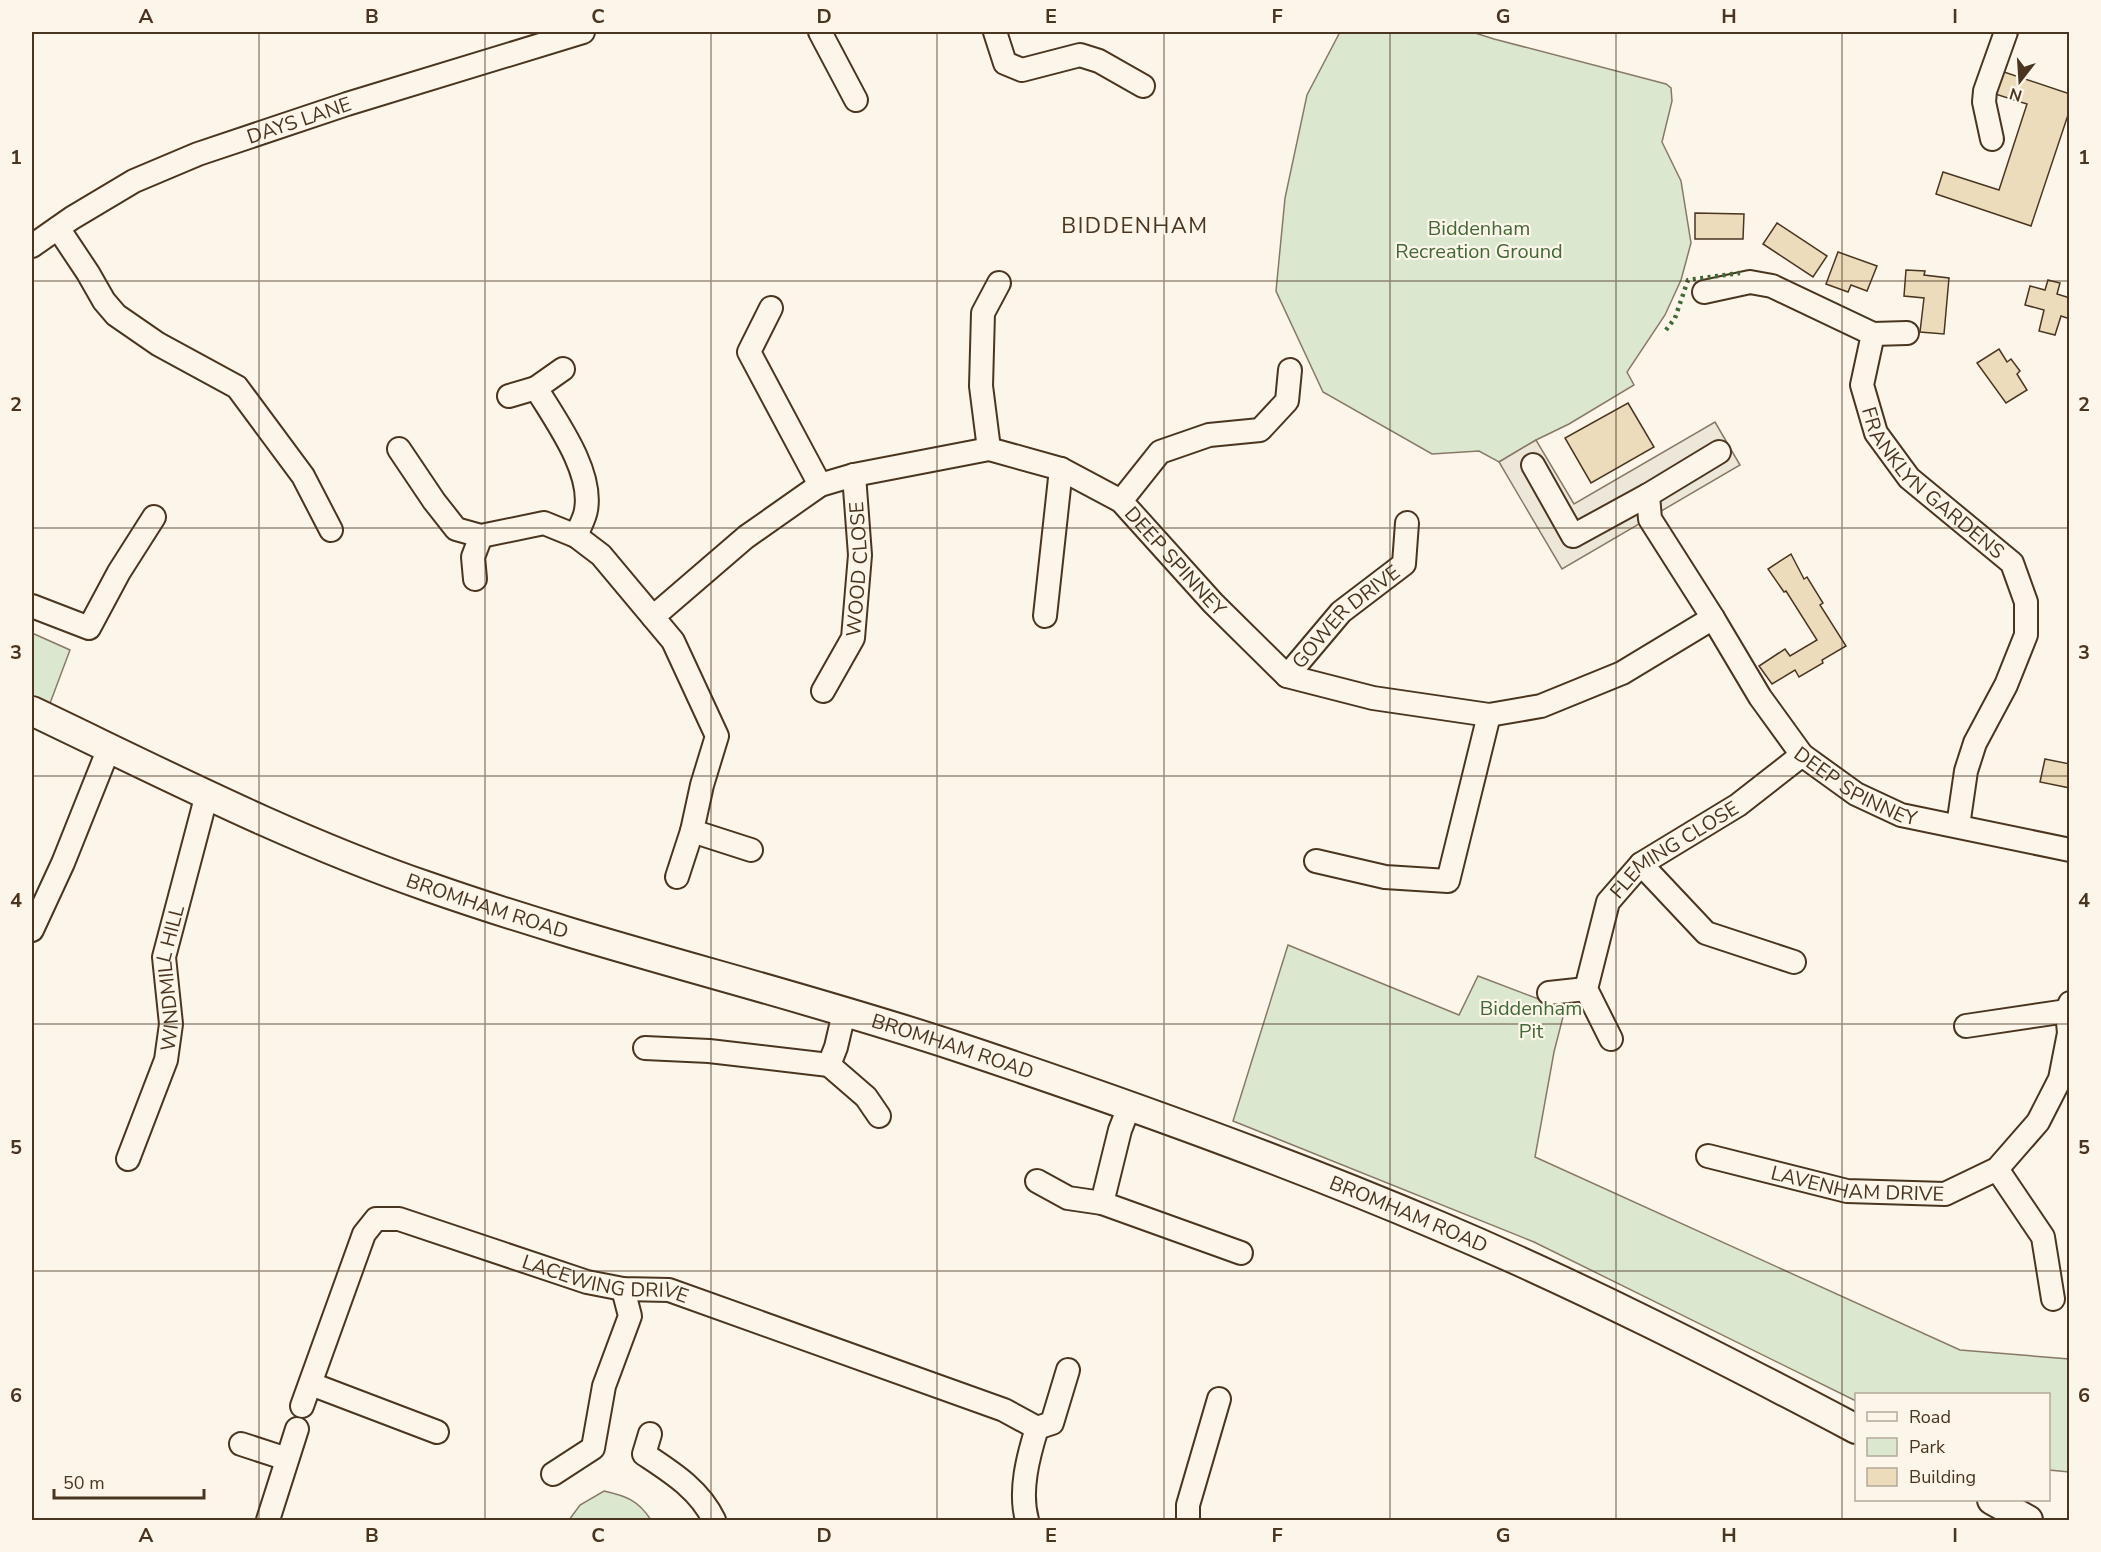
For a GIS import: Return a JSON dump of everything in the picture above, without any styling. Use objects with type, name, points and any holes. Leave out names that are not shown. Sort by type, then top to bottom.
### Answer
[{"type":"main road","name":"BROMHAM ROAD","points":[[32,711],[303,837],[429,887],[611,944],[956,1046],[1296,1167],[1542,1271],[1855,1428]]},
{"type":"main road","points":[[1994,1501],[2028,1521]]},
{"type":"street","name":"DAYS LANE","points":[[32,246],[134,181],[198,154],[347,104],[583,32]]},
{"type":"street","points":[[820,32],[856,100]]},
{"type":"street","points":[[995,32],[1005,63],[1022,70],[1080,56],[1099,62],[1143,86]]},
{"type":"street","points":[[1992,139],[1983,102],[2006,32]]},
{"type":"street","points":[[58,228],[104,301],[116,315],[158,344],[237,387],[303,476],[331,530]]},
{"type":"street","points":[[1704,292],[1750,282],[1772,286],[1873,334],[1907,333]]},
{"type":"street","points":[[989,448],[981,386],[983,313],[999,283]]},
{"type":"street","points":[[771,308],[748,352],[820,485]]},
{"type":"street","name":"FRANKLYN GARDENS","points":[[1873,334],[1863,385],[1876,433],[1909,478],[2012,563],[2026,602],[2026,635],[2006,685],[1975,743],[1966,771],[1958,826]]},
{"type":"street","points":[[509,396],[537,388],[563,369]]},
{"type":"street","points":[[1121,501],[1160,453],[1209,435],[1260,430],[1287,401],[1290,370]]},
{"type":"street","points":[[537,388],[573,451],[584,479],[586,509],[576,536]]},
{"type":"street","name":"DEEP SPINNEY","points":[[653,617],[746,537],[820,485],[854,475],[989,448],[1062,469],[1121,501],[1213,603],[1287,676]]},
{"type":"street","points":[[399,449],[456,529],[481,536],[544,523],[576,536],[601,555],[673,641],[717,736],[702,785],[692,831],[677,877]]},
{"type":"street","points":[[1533,465],[1573,537],[1719,452]]},
{"type":"street","points":[[1045,616],[1062,469]]},
{"type":"street","name":"WOOD CLOSE","points":[[823,692],[853,638],[860,555],[854,475]]},
{"type":"street","name":"DEEP SPINNEY","points":[[1648,495],[1650,519],[1760,697],[1802,755],[1856,794],[1901,815],[2070,850]]},
{"type":"street","points":[[32,606],[89,628],[119,572],[154,517]]},
{"type":"street","name":"GOWER DRIVE","points":[[1287,676],[1341,612],[1404,564],[1407,523]]},
{"type":"street","points":[[475,579],[473,557],[481,536]]},
{"type":"street","points":[[1287,676],[1373,698],[1489,715],[1541,706],[1622,673],[1713,618]]},
{"type":"street","points":[[1316,861],[1384,877],[1448,881],[1489,715]]},
{"type":"street","points":[[32,930],[63,863],[109,748]]},
{"type":"street","name":"FLEMING CLOSE","points":[[1586,989],[1608,902],[1641,864],[1738,805],[1802,755]]},
{"type":"street","name":"WINDMILL HILL","points":[[128,1159],[166,1060],[171,1024],[164,957],[207,794]]},
{"type":"street","points":[[692,831],[752,849]]},
{"type":"street","points":[[1641,864],[1707,933],[1794,962]]},
{"type":"street","points":[[1549,993],[1586,989],[1611,1039]]},
{"type":"street","points":[[1966,1026],[2068,1007]]},
{"type":"street","name":"LAVENHAM DRIVE","points":[[1708,1156],[1846,1191],[1945,1194],[1997,1169],[2038,1122],[2060,1079],[2069,1033],[2068,1007]]},
{"type":"street","points":[[829,1065],[844,1013]]},
{"type":"street","points":[[645,1048],[709,1051],[829,1065],[867,1097],[879,1116]]},
{"type":"street","points":[[1102,1203],[1120,1130],[1129,1107]]},
{"type":"street","points":[[1997,1169],[2043,1237],[2053,1299]]},
{"type":"street","points":[[1037,1181],[1068,1198],[1102,1203],[1241,1253]]},
{"type":"street","name":"LACEWING DRIVE","points":[[311,1384],[364,1234],[376,1219],[399,1219],[587,1282],[623,1289],[669,1290],[1004,1410],[1037,1428]]},
{"type":"street","points":[[553,1474],[593,1448],[604,1386],[630,1316],[623,1289]]},
{"type":"street","points":[[1028,1521],[1024,1508],[1030,1450],[1037,1428],[1052,1423],[1068,1370]]},
{"type":"street","points":[[302,1406],[311,1384],[437,1432]]},
{"type":"street","points":[[1188,1521],[1188,1505],[1219,1399]]},
{"type":"street","points":[[268,1521],[297,1429]]},
{"type":"street","points":[[650,1434],[644,1454],[692,1488],[709,1510],[714,1521]]},
{"type":"street","points":[[242,1444],[287,1459]]},
{"type":"green space","name":"Biddenham Recreation Ground","points":[[1340,32],[1472,32],[1666,84],[1671,88],[1672,101],[1662,142],[1681,181],[1691,243],[1681,280],[1665,315],[1627,372],[1634,385],[1499,462],[1479,451],[1432,454],[1323,392],[1276,291],[1285,198],[1307,95]]},
{"type":"green space","points":[[32,633],[70,650],[49,706],[32,697]]},
{"type":"green space","name":"Biddenham Pit","points":[[1288,945],[1459,1015],[1478,976],[1565,1009],[1554,1052],[1535,1157],[1960,1350],[2069,1359],[2069,1472],[2050,1470],[2050,1393],[1855,1393],[1855,1401],[1534,1242],[1233,1121]]},
{"type":"green space","points":[[604,1491],[631,1500],[651,1520],[569,1520],[580,1505]]},
{"type":"shaded area","points":[[1715,422],[1740,465],[1562,569],[1499,462],[1536,440],[1574,504]]},
{"type":"building","points":[[1992,68],[2070,94],[2070,109],[2031,226],[1936,194],[1943,172],[1999,190],[2027,104],[1992,93]]},
{"type":"building","points":[[1695,213],[1744,214],[1743,239],[1695,239]]},
{"type":"building","points":[[1777,223],[1827,256],[1813,277],[1763,244]]},
{"type":"building","points":[[1838,252],[1877,266],[1867,291],[1851,285],[1848,292],[1826,284]]},
{"type":"building","points":[[1906,270],[1925,271],[1924,275],[1949,278],[1944,334],[1920,332],[1924,298],[1904,296]]},
{"type":"building","points":[[2048,280],[2060,283],[2057,294],[2070,298],[2070,319],[2061,316],[2055,335],[2039,331],[2044,310],[2025,305],[2030,286],[2045,290]]},
{"type":"building","points":[[1999,349],[2007,362],[2011,359],[2020,371],[2017,374],[2027,390],[2006,403],[1977,363]]},
{"type":"building","points":[[1628,403],[1654,447],[1591,483],[1565,438]]},
{"type":"building","points":[[1791,554],[1804,579],[1807,577],[1823,603],[1820,605],[1846,646],[1799,677],[1795,670],[1772,684],[1759,666],[1785,649],[1790,656],[1817,640],[1786,591],[1784,592],[1768,569]]},
{"type":"building","points":[[2045,759],[2070,764],[2070,788],[2040,782]]},
{"type":"hedge","points":[[1666,330],[1675,318],[1688,280],[1740,273]]},
{"type":"district","name":"BIDDENHAM","points":[[1135,226]]}]
